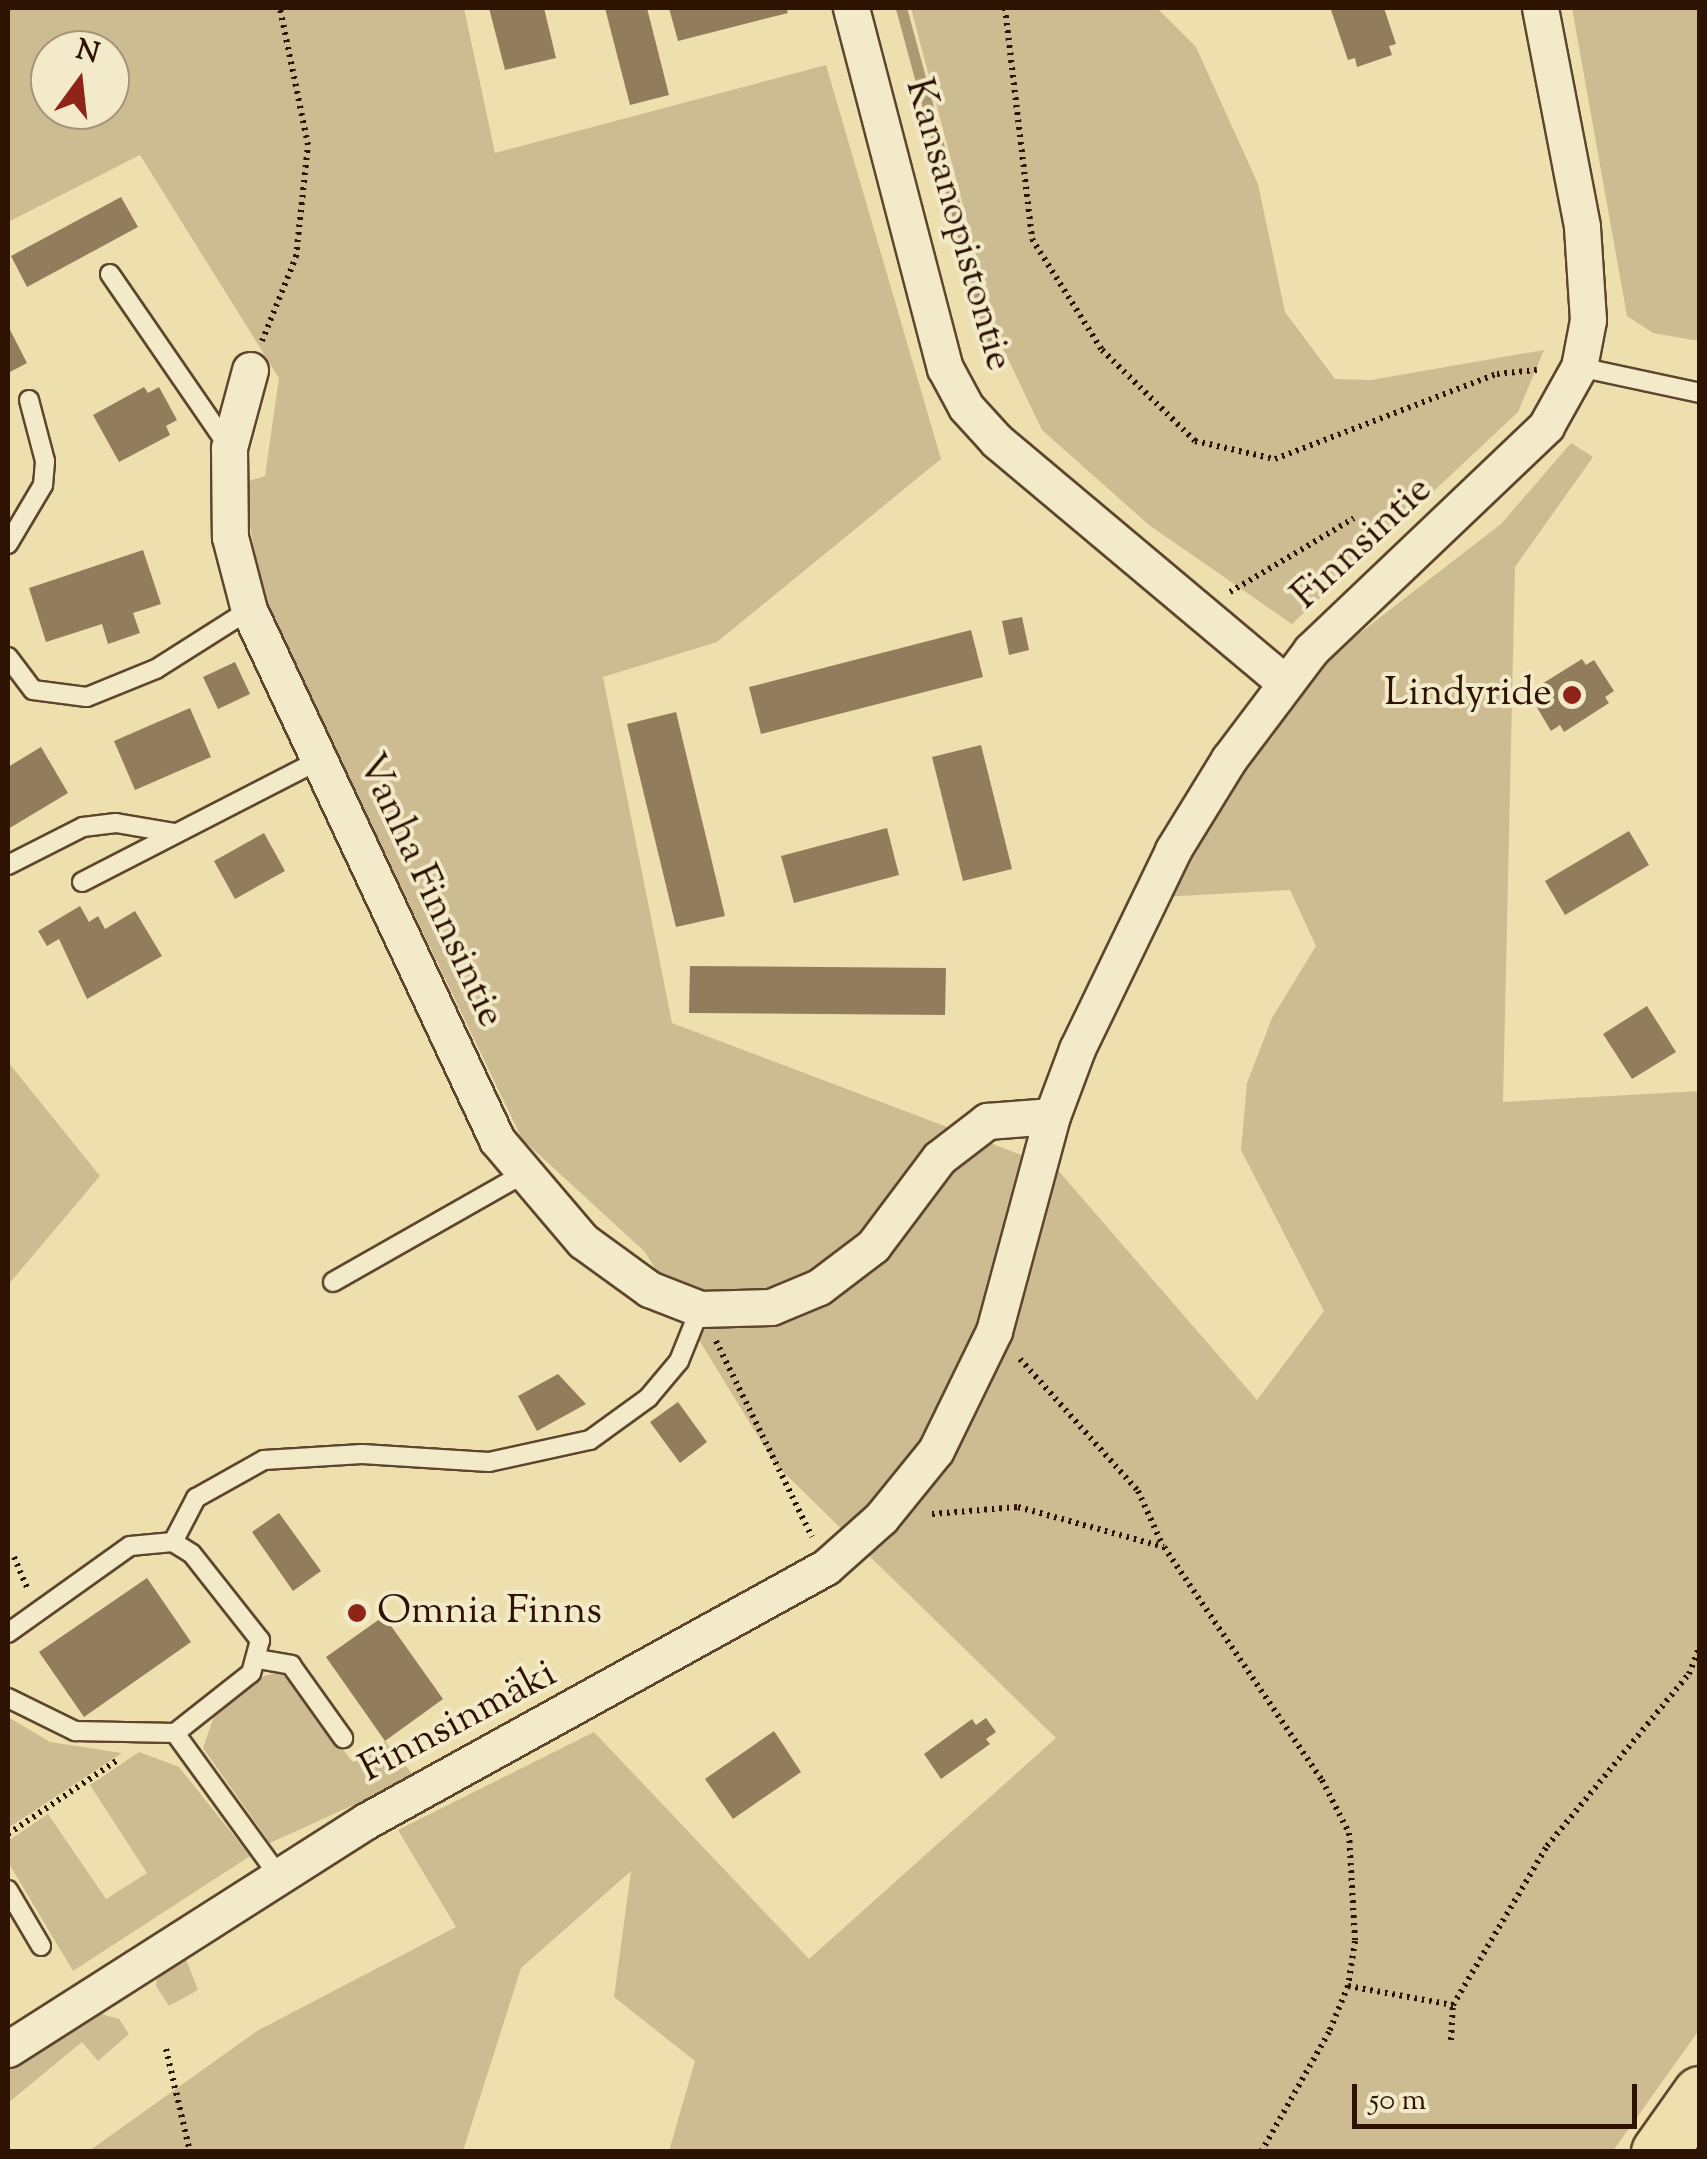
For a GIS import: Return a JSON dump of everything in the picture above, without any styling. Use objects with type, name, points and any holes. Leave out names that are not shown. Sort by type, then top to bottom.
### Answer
[{"type":"highway","points":[[1659,2152],[1700,2094]]},
{"type":"street","name":"Kansanopistontie","points":[[851,8],[946,368],[966,407],[997,441],[1284,682]]},
{"type":"street","name":"Finnsintie","points":[[1052,1116],[1112,970],[1173,850],[1284,682],[1382,578],[1546,426],[1578,366],[1588,320],[1582,226],[1540,8]]},
{"type":"street","name":"Vanha Finnsintie","points":[[250,370],[229,448],[230,536],[249,610],[497,1140],[583,1241],[649,1289],[700,1309],[770,1307],[819,1287],[874,1246],[939,1158],[987,1120],[1052,1116]]},
{"type":"street","name":"Finnsinmäki","points":[[8,2049],[279,1876],[826,1567],[881,1518],[936,1450],[994,1331],[1052,1116]]},
{"type":"lane","points":[[110,274],[229,448]]},
{"type":"lane","points":[[1578,366],[1700,392]]},
{"type":"lane","points":[[8,544],[43,485],[45,461],[30,400]]},
{"type":"lane","points":[[8,656],[32,690],[87,697],[156,669],[249,610]]},
{"type":"lane","points":[[82,882],[321,759]]},
{"type":"lane","points":[[8,865],[83,827],[116,822],[176,834]]},
{"type":"lane","points":[[333,1282],[525,1172]]},
{"type":"lane","points":[[173,1542],[196,1498],[264,1460],[362,1454],[489,1462],[590,1440],[648,1398],[679,1361],[700,1309]]},
{"type":"lane","points":[[8,1633],[130,1546],[173,1542],[192,1554],[260,1640],[258,1659],[251,1673],[166,1733],[75,1731],[8,1698]]},
{"type":"lane","points":[[258,1659],[292,1664],[344,1738]]},
{"type":"lane","points":[[166,1733],[279,1876]]},
{"type":"lane","points":[[8,1890],[41,1946]]},
{"type":"path","points":[[250,370],[296,257],[308,145],[280,8]]},
{"type":"path","points":[[1005,8],[1032,238],[1102,350],[1196,441],[1275,459],[1497,374],[1578,366]]},
{"type":"path","points":[[1199,611],[1354,518]]},
{"type":"path","points":[[700,1309],[826,1567]]},
{"type":"path","points":[[994,1331],[1138,1491],[1164,1548],[1322,1780],[1348,1833],[1355,1941],[1348,1986],[1330,2032],[1261,2152]]},
{"type":"path","points":[[881,1518],[1018,1507],[1164,1548]]},
{"type":"path","points":[[1451,2040],[1452,2004],[1547,1846],[1689,1674],[1700,1646]]},
{"type":"path","points":[[8,1834],[166,1733]]},
{"type":"path","points":[[1348,1986],[1452,2004]]},
{"type":"path","points":[[166,2049],[190,2152]]},
{"type":"shaded area","points":[[8,8],[464,8],[495,153],[826,65],[941,459],[717,642],[603,677],[672,1023],[1056,1168],[1257,1400],[1324,1311],[1241,1150],[1247,1083],[1272,1018],[1316,946],[1290,890],[1161,897],[1312,670],[1501,524],[1571,443],[1593,457],[1515,567],[1503,1102],[1700,1091],[1699,2030],[1613,2151],[669,2151],[695,2061],[614,1997],[631,1871],[521,1968],[463,2151],[89,2151],[257,2031],[456,1927],[398,1830],[594,1732],[809,1959],[1056,1738],[775,1464],[645,1252],[522,1139],[262,597],[243,483],[265,476],[279,378],[140,155],[8,222]]},
{"type":"shaded area","points":[[911,8],[1157,8],[1196,47],[1258,184],[1285,312],[1335,379],[1371,380],[1544,350],[1518,412],[1292,624],[1149,525],[1042,430],[998,338]]},
{"type":"shaded area","points":[[1572,8],[1699,8],[1699,341],[1653,333],[1627,316]]},
{"type":"shaded area","points":[[8,1062],[100,1176],[8,1285]]},
{"type":"shaded area","points":[[281,1672],[353,1762],[385,1741],[415,1777],[270,1843],[203,1748],[216,1710],[264,1676]]},
{"type":"shaded area","points":[[8,1717],[50,1742],[122,1753],[8,1828]]},
{"type":"shaded area","points":[[139,1752],[179,1767],[250,1856],[73,1971],[8,1862],[8,1841],[48,1814],[106,1899],[147,1873],[90,1785]]},
{"type":"shaded area","points":[[184,1954],[198,1990],[169,2006],[156,1986],[158,1972]]},
{"type":"shaded area","points":[[101,2014],[119,2019],[129,2034],[98,2061],[82,2042],[8,2103],[8,2070],[63,2022]]},
{"type":"building","points":[[489,8],[544,8],[556,58],[505,70]]},
{"type":"building","points":[[605,8],[647,8],[669,95],[630,105]]},
{"type":"building","points":[[669,8],[786,8],[788,13],[678,41]]},
{"type":"building","points":[[1384,8],[1396,44],[1389,46],[1392,55],[1357,67],[1355,58],[1348,60],[1331,10]]},
{"type":"building","points":[[121,197],[138,227],[27,287],[11,256]]},
{"type":"building","points":[[8,326],[27,363],[8,373]]},
{"type":"building","points":[[144,387],[148,393],[159,387],[177,420],[166,426],[170,435],[119,462],[93,415]]},
{"type":"building","points":[[143,550],[161,604],[133,613],[140,633],[108,644],[102,624],[46,642],[29,588]]},
{"type":"building","points":[[1022,617],[1029,650],[1009,655],[1002,621]]},
{"type":"building","points":[[971,630],[983,677],[761,734],[749,687]]},
{"type":"building","points":[[1582,659],[1586,665],[1594,660],[1614,691],[1605,697],[1609,703],[1564,732],[1560,725],[1551,731],[1532,699],[1541,694],[1537,687]]},
{"type":"building","points":[[235,662],[250,694],[218,709],[203,677]]},
{"type":"building","points":[[190,708],[211,757],[135,790],[114,741]]},
{"type":"building","points":[[676,712],[725,916],[676,927],[627,724]]},
{"type":"building","points":[[981,745],[1012,869],[963,881],[932,757]]},
{"type":"building","points":[[41,747],[68,793],[8,829],[8,767]]},
{"type":"building","points":[[887,828],[899,875],[794,903],[781,856]]},
{"type":"building","points":[[1629,831],[1649,865],[1565,915],[1545,881]]},
{"type":"building","points":[[264,833],[285,871],[235,899],[214,861]]},
{"type":"building","points":[[80,906],[89,922],[98,916],[105,929],[135,911],[162,956],[87,999],[59,939],[47,946],[38,931]]},
{"type":"building","points":[[690,966],[946,968],[945,1015],[689,1013]]},
{"type":"building","points":[[1647,1006],[1676,1052],[1632,1079],[1603,1034]]},
{"type":"building","points":[[558,1374],[586,1404],[537,1431],[518,1396]]},
{"type":"building","points":[[678,1402],[707,1442],[680,1463],[650,1422]]},
{"type":"building","points":[[279,1513],[321,1571],[293,1591],[252,1532]]},
{"type":"building","points":[[147,1578],[191,1642],[84,1717],[39,1652]]},
{"type":"building","points":[[384,1616],[443,1699],[385,1741],[326,1657]]},
{"type":"building","points":[[986,1718],[996,1732],[986,1739],[990,1744],[941,1779],[924,1754],[972,1719],[976,1725]]},
{"type":"building","points":[[774,1731],[801,1772],[733,1819],[705,1779]]},
{"type":"waterway","points":[[901,8],[993,346]]},
{"type":"place","name":"Lindyride","points":[[1572,695]]},
{"type":"place","name":"Omnia Finns","points":[[357,1613]]}]
